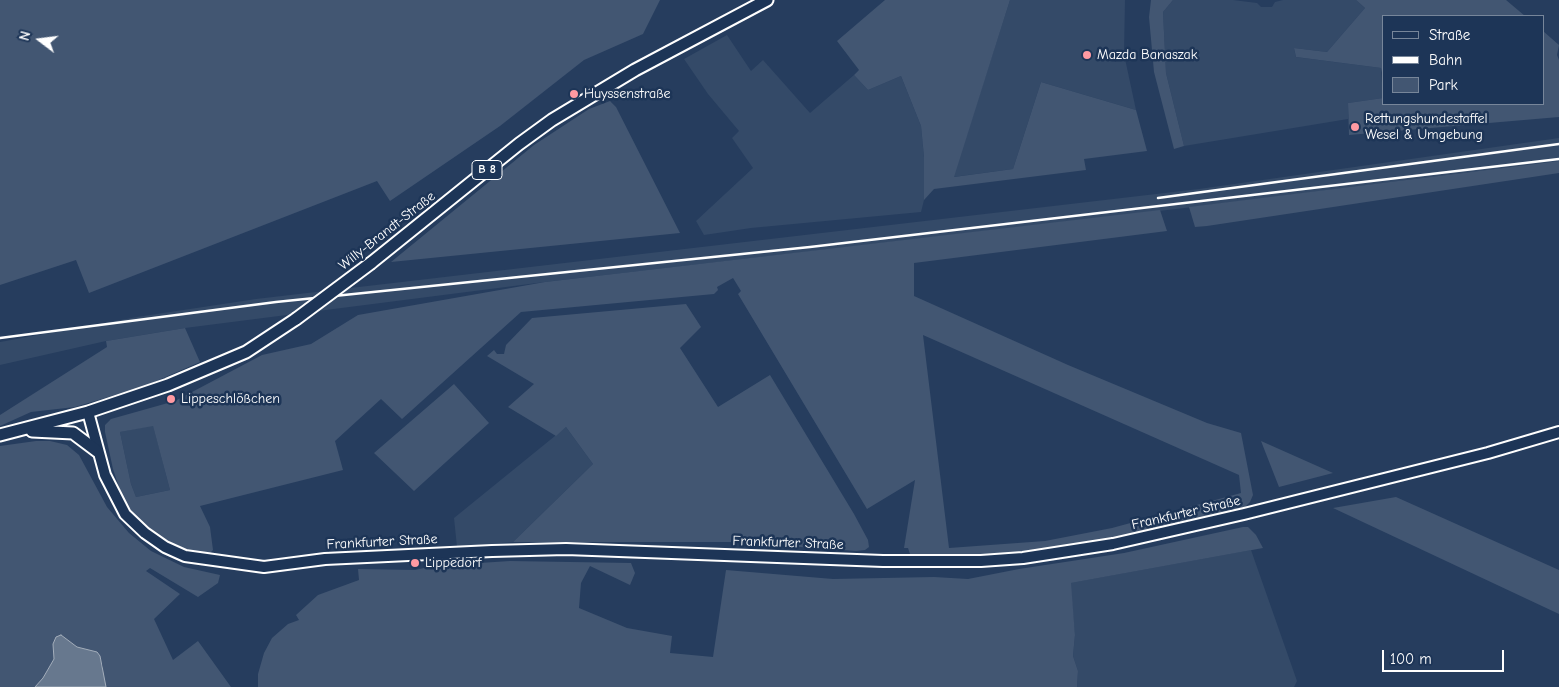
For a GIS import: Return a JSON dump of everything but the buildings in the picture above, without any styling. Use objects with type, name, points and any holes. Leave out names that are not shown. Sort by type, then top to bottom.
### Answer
[{"type":"main road","name":"Willy-Brandt-Straße","points":[[0,434],[18,431],[128,400],[209,369],[246,352],[296,319],[372,263],[519,144],[552,120],[635,70],[767,0]]},
{"type":"main road","name":"Frankfurter Straße","points":[[88,412],[105,475],[118,503],[135,525],[160,544],[185,556],[223,563],[269,567],[326,559],[492,550],[566,549],[933,562],[1023,558],[1113,544],[1488,453],[1559,432]]},
{"type":"main road","points":[[18,431],[74,433],[97,451]]},
{"type":"shaded area","points":[[1010,0],[1125,0],[1124,54],[1136,110],[1041,82],[1013,169],[953,177]]},
{"type":"shaded area","points":[[1173,0],[1233,0],[1257,3],[1261,7],[1272,7],[1275,2],[1283,0],[1356,0],[1365,8],[1327,52],[1294,48],[1296,57],[1381,68],[1382,98],[1348,103],[1348,119],[1184,146],[1166,73],[1163,12]]},
{"type":"shaded area","points":[[727,35],[751,71],[763,60],[810,113],[854,75],[868,90],[901,76],[921,126],[924,157],[924,200],[921,212],[751,228],[704,235],[696,221],[753,168],[732,138],[739,131],[708,94],[684,59]]},
{"type":"shaded area","points":[[1559,138],[1559,161],[1202,206],[545,282],[185,328],[106,341],[0,365],[0,342],[137,317],[256,299],[1199,189]]},
{"type":"shaded area","points":[[153,425],[170,490],[136,497],[131,484],[120,432]]},
{"type":"shaded area","points":[[566,427],[593,464],[513,542],[457,547],[454,518]]},
{"type":"shaded area","points":[[1251,550],[1297,681],[1294,687],[1077,687],[1078,671],[1073,656],[1075,635],[1070,583]]},
{"type":"shaded area","points":[[61,635],[77,647],[97,652],[100,656],[106,687],[35,687],[43,678],[54,659],[53,644],[56,637]]},
{"type":"green space","points":[[0,0],[660,0],[643,34],[584,60],[500,126],[390,201],[377,181],[89,293],[76,260],[0,285]]},
{"type":"green space","points":[[885,0],[1010,0],[954,177],[1013,169],[1041,82],[1136,110],[1147,151],[1084,159],[1086,170],[934,189],[924,200],[924,157],[921,126],[901,76],[868,90],[854,75],[859,70],[837,41]]},
{"type":"green space","points":[[1151,0],[1173,0],[1163,12],[1166,73],[1184,146],[1174,149],[1154,72],[1149,17]]},
{"type":"green space","points":[[1356,0],[1506,0],[1524,15],[1382,15],[1382,73],[1381,68],[1296,57],[1294,48],[1327,52],[1365,8]]},
{"type":"green space","points":[[1544,32],[1559,45],[1557,55],[1559,60],[1559,117],[1349,135],[1348,103],[1382,98],[1382,105],[1544,105]]},
{"type":"green space","points":[[610,101],[616,107],[680,233],[391,262],[534,145],[589,109]]},
{"type":"green space","points":[[1559,161],[1559,173],[1207,226],[1195,227],[1189,207]]},
{"type":"green space","points":[[1160,210],[1167,231],[914,263],[914,296],[1068,365],[1207,423],[1241,433],[1253,495],[1245,507],[1138,534],[1035,552],[911,557],[908,548],[904,548],[915,480],[867,509],[738,294],[741,291],[733,278],[717,287],[718,290],[714,294],[521,312],[402,419],[381,399],[335,441],[343,470],[200,506],[210,527],[213,550],[209,554],[187,550],[153,533],[131,511],[123,499],[113,469],[105,432],[105,425],[111,419],[175,401],[262,355],[311,344],[358,315],[545,282]],"holes":[[[923,335],[1239,475],[1241,493],[1112,528],[1045,541],[949,548]],[[153,426],[170,490],[136,497],[131,484],[120,432]]]},
{"type":"green space","points":[[686,304],[701,327],[680,348],[718,407],[770,375],[854,514],[868,540],[869,547],[865,550],[856,551],[731,542],[513,542],[593,464],[566,427],[556,436],[508,407],[534,384],[487,356],[494,350],[497,354],[504,354],[506,345],[532,318]]},
{"type":"green space","points":[[185,328],[200,362],[145,386],[75,407],[31,412],[0,426],[0,415],[107,347],[106,341]]},
{"type":"green space","points":[[454,384],[489,423],[414,491],[374,453]]},
{"type":"green space","points":[[50,441],[67,445],[79,455],[107,507],[129,533],[151,551],[184,567],[220,575],[218,583],[198,597],[150,568],[146,571],[180,594],[154,619],[173,660],[198,641],[231,687],[106,687],[103,678],[103,666],[97,652],[77,647],[61,635],[53,644],[54,659],[43,678],[35,687],[0,687],[0,446]]},
{"type":"green space","points":[[1261,441],[1333,473],[1279,487]]},
{"type":"green space","points":[[1396,497],[1559,570],[1559,614],[1333,508]]},
{"type":"green space","points":[[1248,527],[1256,535],[1263,548],[1071,583],[1075,635],[1073,656],[1078,671],[1077,687],[258,687],[258,674],[264,653],[272,638],[288,624],[299,620],[296,615],[318,595],[359,580],[358,569],[415,570],[433,566],[510,561],[631,563],[635,573],[630,585],[590,566],[581,583],[579,608],[627,628],[672,636],[670,653],[713,657],[726,570],[833,579],[934,577],[968,579],[1124,553]]},
{"type":"railway","points":[[1158,198],[1559,144]]},
{"type":"railway","points":[[0,338],[276,302],[810,247],[1559,159]]},
{"type":"place","name":"Mazda Banaszak","points":[[1087,55]]},
{"type":"place","name":"Huyssenstraße","points":[[574,94]]},
{"type":"place","name":"Rettungshundestaffel Wesel & Umgebung","points":[[1355,127]]},
{"type":"place","name":"Lippeschlößchen","points":[[171,399]]},
{"type":"place","name":"Lippedorf","points":[[415,563]]}]
